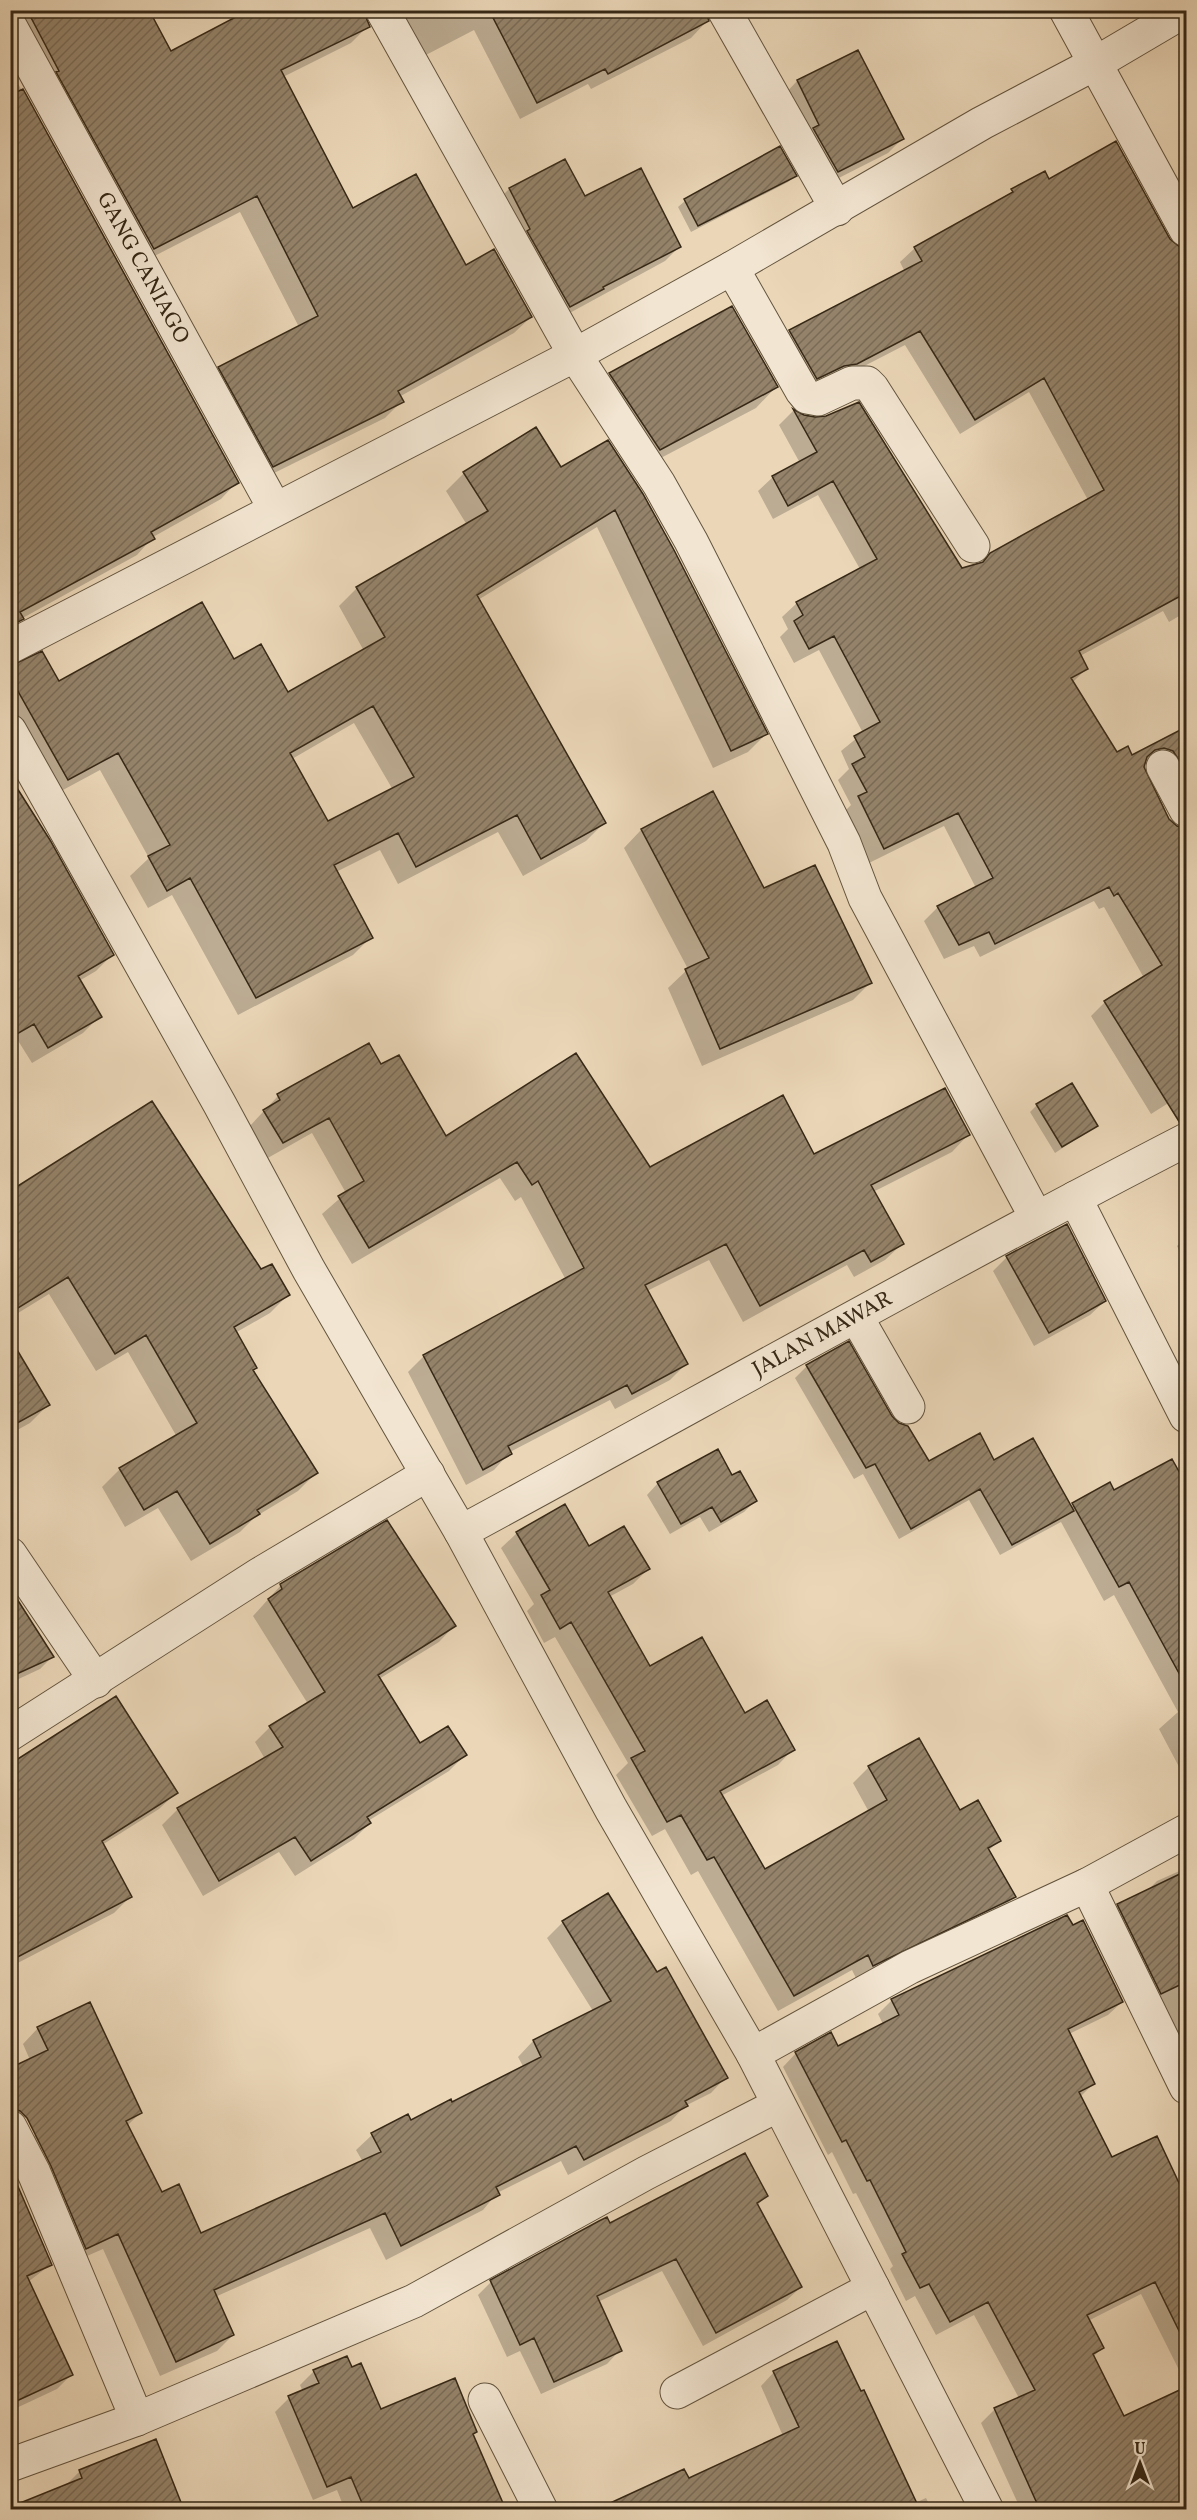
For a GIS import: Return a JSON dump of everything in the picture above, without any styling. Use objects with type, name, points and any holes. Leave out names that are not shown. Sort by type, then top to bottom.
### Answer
[{"type":"street","points":[[382,10],[575,355],[659,484],[691,541],[844,843],[865,898],[1036,1217]]},
{"type":"street","points":[[724,10],[837,209]]},
{"type":"street","points":[[1066,10],[1186,230]]},
{"type":"street","points":[[10,647],[575,355],[837,209],[982,123],[1096,63],[1186,10]]},
{"type":"street","name":"GANG CANIAGO","points":[[10,26],[275,509]]},
{"type":"street","points":[[732,268],[807,397],[818,399],[852,383],[867,383],[973,546]]},
{"type":"street","points":[[10,730],[20,769],[428,1474],[611,1809],[753,2054],[987,2510]]},
{"type":"street","points":[[1162,767],[1186,810]]},
{"type":"street","name":"JALAN MAWAR","points":[[461,1532],[857,1318],[1036,1217],[1186,1140]]},
{"type":"street","points":[[1075,1198],[1186,1416]]},
{"type":"street","points":[[857,1318],[908,1407]]},
{"type":"street","points":[[10,1734],[96,1682],[260,1574],[428,1474]]},
{"type":"street","points":[[10,1554],[96,1682]]},
{"type":"street","points":[[753,2054],[910,1967],[1088,1885],[1186,1831]]},
{"type":"street","points":[[1088,1885],[1186,2087]]},
{"type":"street","points":[[10,2465],[137,2420],[414,2301],[646,2173],[778,2105]]},
{"type":"street","points":[[10,2127],[34,2172],[137,2420]]},
{"type":"street","points":[[677,2392],[873,2288]]},
{"type":"street","points":[[485,2400],[541,2510]]},
{"type":"building","points":[[27,10],[149,10],[171,51],[249,10],[363,10],[370,27],[281,70],[353,208],[416,174],[466,265],[494,249],[532,317],[398,391],[404,402],[273,467],[218,367],[318,316],[257,196],[154,249],[56,72],[59,71]]},
{"type":"building","points":[[489,10],[705,10],[709,21],[608,74],[605,69],[537,103]]},
{"type":"building","points":[[858,50],[904,139],[838,172],[813,128],[819,125],[797,80]]},
{"type":"building","points":[[23,89],[239,483],[151,532],[155,539],[20,612],[24,619],[10,626],[10,95]]},
{"type":"building","points":[[1116,141],[1170,239],[1181,248],[1186,257],[1186,593],[1079,651],[1088,669],[1071,678],[1117,752],[1128,746],[1132,755],[1186,727],[1186,771],[1173,751],[1164,748],[1155,750],[1147,757],[1144,767],[1169,819],[1177,826],[1186,829],[1186,1121],[1180,1123],[1104,1001],[1162,965],[1118,893],[1114,896],[1109,887],[995,944],[989,932],[959,945],[937,906],[993,878],[958,813],[884,849],[858,796],[867,792],[852,764],[865,757],[854,736],[880,722],[834,636],[809,649],[794,621],[803,615],[796,602],[877,559],[833,481],[788,506],[772,476],[817,452],[793,409],[804,415],[826,416],[859,402],[962,568],[983,562],[990,553],[1104,490],[1044,378],[975,420],[920,331],[857,364],[844,366],[817,379],[789,330],[922,261],[914,247],[1013,192],[1011,189],[1045,171],[1049,179]]},
{"type":"building","points":[[780,146],[797,176],[698,226],[684,199]]},
{"type":"building","points":[[565,159],[585,196],[641,168],[681,247],[603,287],[604,289],[570,307],[527,231],[530,229],[509,188]]},
{"type":"building","points":[[732,306],[778,387],[660,450],[609,373]]},
{"type":"building","points":[[536,427],[561,467],[608,440],[643,494],[674,550],[768,734],[731,751],[615,510],[477,595],[606,823],[541,859],[517,815],[416,867],[398,833],[334,865],[373,938],[256,998],[190,878],[167,891],[148,856],[170,845],[118,753],[68,780],[10,677],[10,666],[42,651],[59,681],[202,602],[234,659],[261,644],[288,692],[385,637],[356,587],[488,511],[463,472]],"holes":[[[373,706],[414,777],[328,821],[290,753]]]},
{"type":"building","points":[[10,777],[50,840],[114,955],[78,976],[102,1017],[48,1048],[34,1024],[10,1038]]},
{"type":"building","points":[[713,791],[764,888],[815,865],[872,983],[720,1049],[685,969],[709,958],[641,829]]},
{"type":"building","points":[[369,1043],[381,1064],[399,1055],[446,1136],[576,1053],[650,1167],[783,1095],[814,1154],[945,1088],[970,1135],[871,1185],[904,1244],[871,1262],[864,1250],[760,1306],[726,1244],[645,1285],[688,1364],[632,1394],[627,1385],[508,1446],[512,1454],[483,1470],[423,1355],[584,1268],[538,1181],[532,1185],[517,1162],[369,1248],[338,1196],[364,1181],[329,1118],[283,1143],[263,1110],[280,1100],[277,1094]]},
{"type":"building","points":[[1072,1083],[1098,1126],[1062,1147],[1036,1104]]},
{"type":"building","points":[[152,1101],[261,1269],[272,1264],[290,1295],[234,1327],[257,1368],[253,1370],[318,1473],[257,1510],[260,1514],[210,1544],[177,1491],[144,1510],[119,1468],[197,1423],[146,1335],[115,1354],[68,1277],[10,1313],[10,1191]]},
{"type":"building","points":[[1067,1224],[1106,1301],[1049,1333],[1006,1256]]},
{"type":"building","points":[[10,1338],[50,1405],[10,1427]]},
{"type":"building","points":[[849,1341],[892,1416],[899,1423],[908,1426],[929,1461],[980,1433],[994,1460],[1033,1438],[1074,1511],[1012,1545],[980,1489],[911,1529],[875,1464],[866,1468],[806,1365]]},
{"type":"building","points":[[718,1449],[732,1475],[740,1471],[757,1501],[721,1522],[712,1507],[681,1524],[657,1482]]},
{"type":"building","points":[[1172,1459],[1186,1484],[1186,1686],[1129,1582],[1119,1587],[1072,1503],[1110,1482],[1114,1490]]},
{"type":"building","points":[[565,1504],[589,1546],[624,1526],[650,1569],[608,1592],[650,1666],[702,1637],[745,1713],[767,1700],[795,1750],[720,1791],[765,1869],[887,1800],[868,1766],[919,1738],[960,1810],[978,1800],[1001,1841],[988,1848],[1016,1897],[873,1966],[868,1955],[794,1996],[714,1857],[707,1860],[681,1815],[667,1822],[631,1758],[645,1751],[571,1622],[560,1629],[541,1595],[550,1590],[516,1532]]},
{"type":"building","points":[[387,1520],[456,1626],[378,1675],[420,1743],[448,1726],[467,1755],[367,1817],[371,1823],[311,1861],[295,1837],[219,1881],[177,1808],[283,1747],[269,1726],[325,1692],[268,1599],[282,1589],[280,1584]]},
{"type":"building","points":[[10,1588],[54,1657],[10,1677]]},
{"type":"building","points":[[116,1696],[178,1793],[102,1841],[132,1897],[10,1961],[10,1764]]},
{"type":"building","points":[[1186,1871],[1186,1982],[1161,1994],[1117,1904]]},
{"type":"building","points":[[608,1893],[657,1972],[666,1967],[728,2078],[685,2101],[688,2106],[584,2160],[576,2146],[496,2187],[500,2195],[401,2246],[385,2213],[214,2290],[234,2335],[176,2362],[118,2234],[86,2249],[51,2166],[27,2118],[20,2111],[10,2108],[10,2068],[48,2050],[37,2027],[90,2002],[142,2113],[126,2121],[162,2192],[179,2184],[201,2233],[381,2152],[371,2133],[408,2114],[411,2120],[451,2099],[452,2102],[541,2057],[533,2040],[611,2001],[562,1921]]},
{"type":"building","points":[[1067,1915],[1073,1925],[1083,1920],[1123,2002],[1068,2029],[1095,2084],[1079,2092],[1112,2157],[1157,2136],[1186,2198],[1186,2345],[1155,2282],[1087,2315],[1104,2348],[1093,2354],[1124,2416],[1186,2387],[1186,2510],[1040,2510],[994,2408],[1035,2390],[988,2302],[950,2322],[929,2284],[920,2288],[902,2254],[906,2252],[870,2180],[867,2181],[846,2140],[842,2142],[795,2052],[831,2032],[838,2046],[899,2015],[891,1999]]},
{"type":"building","points":[[745,2153],[768,2196],[757,2203],[802,2287],[716,2333],[676,2259],[597,2296],[622,2351],[554,2382],[534,2338],[520,2345],[490,2280],[607,2217],[610,2223]]},
{"type":"building","points":[[10,2168],[52,2265],[27,2276],[73,2375],[10,2404]]},
{"type":"building","points":[[837,2341],[861,2391],[864,2390],[920,2510],[595,2510],[684,2469],[689,2478],[799,2427],[773,2371]]},
{"type":"building","points":[[347,2356],[352,2367],[361,2363],[381,2409],[455,2378],[477,2432],[473,2434],[506,2510],[365,2510],[351,2477],[327,2487],[288,2396],[319,2383],[313,2370]]},
{"type":"building","points":[[156,2439],[184,2510],[10,2510],[10,2507],[82,2478],[79,2470]]}]
